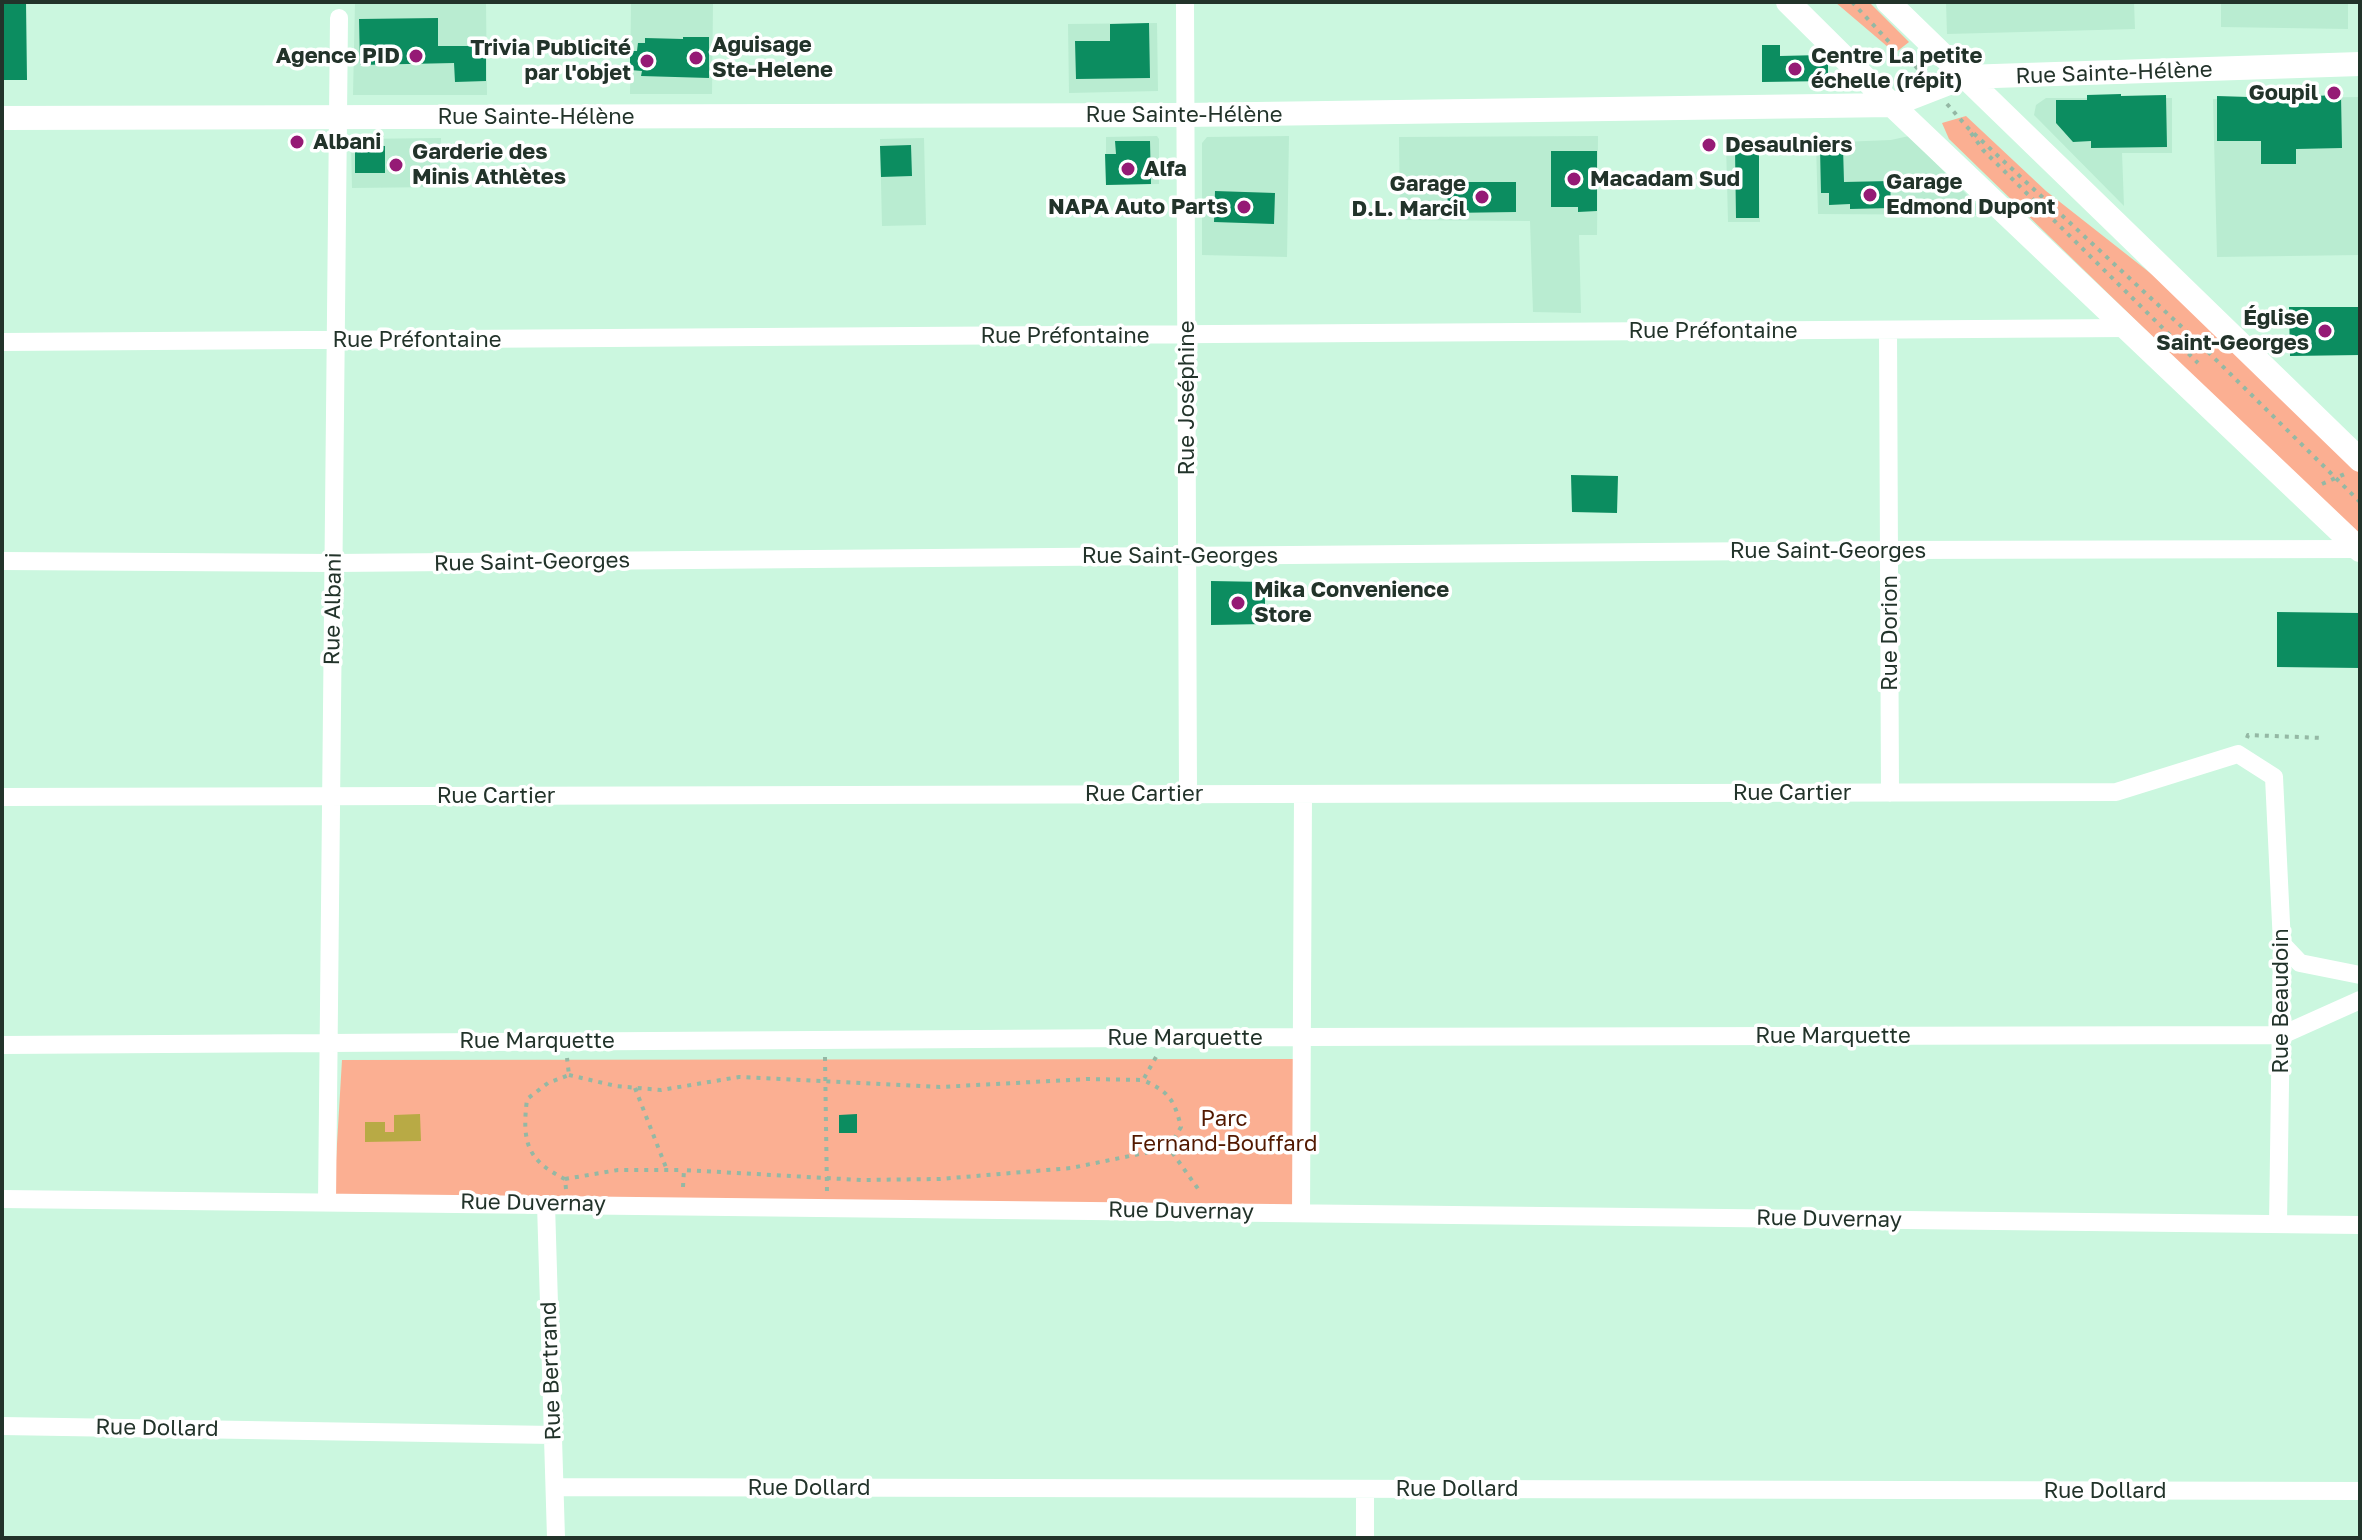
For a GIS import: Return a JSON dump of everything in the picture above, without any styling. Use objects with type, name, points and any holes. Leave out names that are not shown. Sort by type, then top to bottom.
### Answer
[{"type":"street","name":"Rue Joséphine","points":[[1185,2],[1188,794]]},
{"type":"street","points":[[1788,2],[2127,328],[2179,360],[2311,489],[2359,550]]},
{"type":"street","points":[[1888,2],[2219,323],[2354,466]]},
{"type":"street","name":"Rue Albani","points":[[327,1201],[339,18]]},
{"type":"street","name":"Rue Sainte-Hélène","points":[[2,118],[1185,115],[1892,105],[1964,77],[2360,64]]},
{"type":"street","name":"Rue Préfontaine","points":[[2,342],[2127,328]]},
{"type":"street","name":"Rue Dorion","points":[[1888,330],[1890,793]]},
{"type":"street","name":"Rue Saint-Georges","points":[[2,561],[334,563],[1889,550],[2359,550]]},
{"type":"street","name":"Rue Cartier","points":[[2,797],[2116,792],[2238,754]]},
{"type":"street","name":"Rue Beaudoin","points":[[2238,754],[2274,777],[2282,944],[2278,1224]]},
{"type":"street","points":[[1301,1213],[1303,794]]},
{"type":"street","points":[[2282,944],[2300,963],[2360,975]]},
{"type":"street","name":"Rue Marquette","points":[[2,1045],[2282,1035],[2360,1000]]},
{"type":"street","name":"Rue Duvernay","points":[[2,1199],[2360,1225]]},
{"type":"street","name":"Rue Bertrand","points":[[546,1204],[556,1538]]},
{"type":"street","name":"Rue Dollard","points":[[2,1426],[553,1435]]},
{"type":"street","name":"Rue Dollard","points":[[555,1487],[2360,1491]]},
{"type":"street","points":[[1365,1489],[1365,1538]]},
{"type":"path","points":[[1852,2],[1892,45],[1909,58]]},
{"type":"path","points":[[2207,373],[2179,360],[1983,150],[1957,115],[2198,342],[2360,502]]},
{"type":"path","points":[[2179,360],[2219,323]]},
{"type":"path","points":[[2311,489],[2354,466]]},
{"type":"path","points":[[2311,489],[2331,494]]},
{"type":"path","points":[[2238,754],[2248,735],[2323,738]]},
{"type":"path","points":[[1143,1080],[1168,1038]]},
{"type":"path","points":[[825,1040],[827,1207]]},
{"type":"path","points":[[565,1041],[569,1075]]},
{"type":"path","points":[[569,1075],[616,1086],[661,1090],[739,1077],[825,1081],[940,1087],[1088,1079],[1143,1080],[1156,1086],[1175,1103],[1181,1127],[1169,1148],[1071,1168],[940,1179],[861,1180],[684,1170],[618,1170],[565,1179],[544,1169],[530,1151],[524,1127],[527,1099],[548,1083],[569,1075]]},
{"type":"path","points":[[635,1088],[667,1170]]},
{"type":"path","points":[[1169,1148],[1214,1212]]},
{"type":"path","points":[[682,1205],[684,1170]]},
{"type":"path","points":[[565,1179],[568,1204]]},
{"type":"shaded area","points":[[355,2],[486,2],[487,95],[353,95]]},
{"type":"shaded area","points":[[631,2],[713,3],[712,94],[630,94]]},
{"type":"shaded area","points":[[1946,2],[2134,2],[2135,29],[1947,34]]},
{"type":"shaded area","points":[[2221,2],[2348,2],[2348,29],[2221,27]]},
{"type":"shaded area","points":[[1157,23],[1158,91],[1069,93],[1068,24]]},
{"type":"shaded area","points":[[2360,97],[2360,255],[2217,257],[2213,99]]},
{"type":"shaded area","points":[[2046,98],[2172,98],[2172,153],[2122,153],[2124,206],[2034,115],[2036,105]]},
{"type":"shaded area","name":"Alfa","points":[[1157,136],[1159,184],[1106,185],[1106,137]]},
{"type":"shaded area","points":[[1289,136],[1287,257],[1202,255],[1202,143],[1207,137]]},
{"type":"shaded area","points":[[1598,136],[1597,235],[1579,235],[1581,313],[1533,312],[1530,221],[1400,220],[1399,137]]},
{"type":"shaded area","points":[[1909,136],[1987,215],[1818,214],[1816,143],[1891,140]]},
{"type":"shaded area","name":"Garderie des Minis Athlètes","points":[[441,138],[439,187],[352,188],[351,143],[355,139]]},
{"type":"shaded area","points":[[924,138],[926,225],[882,226],[880,139]]},
{"type":"shaded area","points":[[1726,143],[1758,144],[1760,222],[1728,222]]},
{"type":"shaded area","points":[[420,1114],[421,1141],[365,1142],[365,1122],[385,1122],[385,1132],[394,1132],[394,1115]]},
{"type":"green space","points":[[1835,2],[1869,2],[1909,42],[1895,53]]},
{"type":"green space","points":[[1966,116],[2046,191],[2168,287],[2360,471],[2360,538],[1949,139],[1942,123]]},
{"type":"green space","name":"Parc Fernand-Bouffard","points":[[1300,1059],[1295,1206],[334,1194],[342,1060]]},
{"type":"building","points":[[2,2],[26,2],[27,80],[2,80]]},
{"type":"building","points":[[438,18],[438,46],[486,46],[486,81],[455,82],[454,63],[360,65],[359,19]]},
{"type":"building","points":[[1149,23],[1150,78],[1076,79],[1075,41],[1110,41],[1110,24]]},
{"type":"building","points":[[709,37],[709,78],[641,76],[642,71],[630,70],[630,51],[637,51],[638,43],[645,43],[645,38]]},
{"type":"building","name":"Centre La petite échelle (répit)","points":[[1762,45],[1780,45],[1780,56],[1821,55],[1828,63],[1828,81],[1762,82]]},
{"type":"building","points":[[2087,95],[2166,95],[2167,147],[2091,148],[2091,141],[2073,142],[2056,123],[2056,100],[2087,100]]},
{"type":"building","points":[[2341,95],[2342,148],[2296,149],[2296,164],[2261,164],[2261,141],[2217,141],[2217,96],[2312,99],[2312,96]]},
{"type":"building","name":"Alfa","points":[[1115,141],[1150,141],[1151,184],[1106,185],[1105,154],[1116,154]]},
{"type":"building","points":[[355,145],[385,146],[385,173],[355,173]]},
{"type":"building","points":[[911,145],[912,176],[881,177],[880,146]]},
{"type":"building","points":[[1843,147],[1844,182],[1890,181],[1891,208],[1850,209],[1850,204],[1829,205],[1829,193],[1821,193],[1820,148]]},
{"type":"building","points":[[1735,149],[1759,149],[1759,218],[1736,218]]},
{"type":"building","name":"Macadam Sud","points":[[1551,151],[1597,151],[1597,211],[1578,212],[1578,207],[1551,207]]},
{"type":"building","name":"Garage D.L. Marcil","points":[[1447,182],[1516,182],[1516,212],[1448,213]]},
{"type":"building","name":"NAPA Auto Parts","points":[[1215,191],[1275,193],[1274,224],[1214,222]]},
{"type":"building","name":"Église Saint-Georges","points":[[2289,307],[2360,307],[2360,355],[2290,356]]},
{"type":"building","points":[[1571,475],[1618,476],[1617,513],[1572,512]]},
{"type":"building","name":"Mika Convenience Store","points":[[1211,581],[1265,582],[1265,624],[1211,625]]},
{"type":"building","points":[[2277,612],[2360,613],[2360,668],[2277,667]]},
{"type":"building","points":[[857,1114],[857,1133],[839,1133],[839,1115]]},
{"type":"place","name":"Agence PID","points":[[416,56]]},
{"type":"place","name":"Aguisage Ste-Helene","points":[[696,58]]},
{"type":"place","name":"Trivia Publicité par l'objet","points":[[647,61]]},
{"type":"place","name":"Centre La petite échelle (répit)","points":[[1795,69]]},
{"type":"place","name":"Goupil","points":[[2334,93]]},
{"type":"place","name":"Albani","points":[[297,142]]},
{"type":"place","name":"Desaulniers","points":[[1709,145]]},
{"type":"place","name":"Garderie des Minis Athlètes","points":[[396,165]]},
{"type":"place","name":"Alfa","points":[[1128,169]]},
{"type":"place","name":"Macadam Sud","points":[[1574,179]]},
{"type":"place","name":"Garage Edmond Dupont","points":[[1870,195]]},
{"type":"place","name":"Garage D.L. Marcil","points":[[1482,197]]},
{"type":"place","name":"NAPA Auto Parts","points":[[1244,207]]},
{"type":"place","name":"Église Saint-Georges","points":[[2325,331]]},
{"type":"place","name":"Mika Convenience Store","points":[[1238,603]]}]
